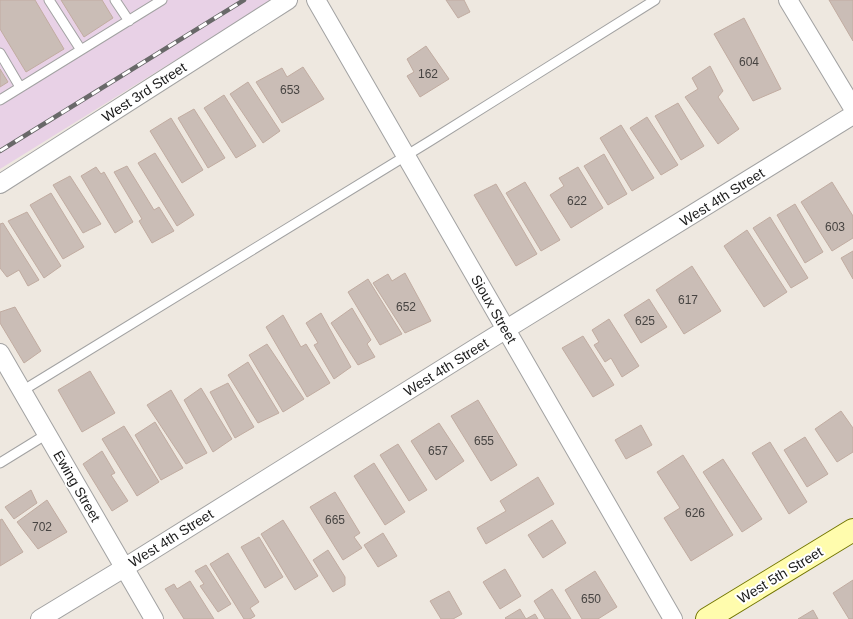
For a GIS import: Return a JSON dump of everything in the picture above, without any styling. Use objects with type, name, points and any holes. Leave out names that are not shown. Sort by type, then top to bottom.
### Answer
[{"type":"street","name":"West 3rd Street","points":[[0,184],[288,0]]},
{"type":"street","name":"Sioux Street","points":[[316,0],[673,619]]},
{"type":"street","points":[[788,0],[853,108]]},
{"type":"street","name":"West 4th Street","points":[[40,619],[853,115]]},
{"type":"street","name":"Ewing Street","points":[[1,358],[22,391],[154,619]]},
{"type":"street","name":"West 5th Street","points":[[707,619],[853,530]]},
{"type":"lane","points":[[48,0],[81,50]]},
{"type":"lane","points":[[115,0],[129,21]]},
{"type":"lane","points":[[0,100],[162,0]]},
{"type":"lane","points":[[22,391],[377,174],[405,155],[437,137],[655,0]]},
{"type":"lane","points":[[0,53],[20,87]]},
{"type":"lane","points":[[0,463],[47,434]]},
{"type":"shaded area","points":[[0,0],[272,0],[0,169]]},
{"type":"building","points":[[0,0],[35,0],[64,49],[26,72],[0,29]]},
{"type":"building","points":[[61,0],[102,0],[113,18],[84,37]]},
{"type":"building","points":[[446,0],[464,0],[470,12],[458,18]]},
{"type":"building","points":[[829,0],[853,0],[853,41]]},
{"type":"building","points":[[744,18],[781,89],[753,101],[714,34]]},
{"type":"building","points":[[426,46],[449,79],[420,97],[407,76],[414,72],[407,59]]},
{"type":"building","points":[[710,66],[723,91],[718,97],[739,129],[718,144],[685,97],[698,89],[692,78]]},
{"type":"building","points":[[303,67],[324,99],[282,123],[256,82],[282,68],[287,77]]},
{"type":"building","points":[[0,69],[8,82],[0,87]]},
{"type":"building","points":[[248,82],[280,131],[263,143],[230,94]]},
{"type":"building","points":[[224,95],[256,146],[236,158],[204,108]]},
{"type":"building","points":[[678,103],[704,146],[681,160],[655,116]]},
{"type":"building","points":[[194,109],[225,158],[208,168],[178,118]]},
{"type":"building","points":[[647,117],[678,165],[661,175],[630,128]]},
{"type":"building","points":[[171,118],[203,170],[182,183],[150,131]]},
{"type":"building","points":[[621,125],[654,178],[632,191],[600,138]]},
{"type":"building","points":[[155,153],[194,215],[177,226],[138,163]]},
{"type":"building","points":[[604,154],[627,194],[608,205],[584,166]]},
{"type":"building","points":[[127,166],[154,210],[159,207],[174,231],[152,243],[139,221],[142,219],[114,172]]},
{"type":"building","points":[[96,167],[101,174],[104,172],[133,222],[115,233],[81,176]]},
{"type":"building","points":[[578,167],[603,208],[571,228],[550,195],[564,186],[559,178]]},
{"type":"building","points":[[70,176],[101,224],[83,233],[53,185]]},
{"type":"building","points":[[525,182],[560,240],[541,251],[506,193]]},
{"type":"building","points":[[832,182],[853,216],[853,238],[832,251],[801,202]]},
{"type":"building","points":[[496,184],[537,254],[516,266],[474,195]]},
{"type":"building","points":[[51,193],[84,247],[63,259],[30,205]]},
{"type":"building","points":[[795,204],[823,252],[805,263],[777,215]]},
{"type":"building","points":[[27,212],[61,266],[44,278],[8,221]]},
{"type":"building","points":[[770,217],[808,278],[791,288],[753,228]]},
{"type":"building","points":[[3,223],[39,280],[28,286],[19,270],[7,277],[0,268],[0,224]]},
{"type":"building","points":[[747,230],[787,292],[764,307],[724,246]]},
{"type":"building","points":[[853,251],[853,279],[841,258]]},
{"type":"building","points":[[692,266],[721,311],[684,334],[656,290]]},
{"type":"building","points":[[405,273],[431,321],[405,333],[373,283],[388,274],[392,281]]},
{"type":"building","points":[[368,279],[402,334],[380,345],[348,292]]},
{"type":"building","points":[[649,299],[667,327],[641,343],[624,315]]},
{"type":"building","points":[[15,307],[41,351],[24,363],[0,323],[0,312]]},
{"type":"building","points":[[352,308],[371,340],[367,344],[375,357],[358,365],[331,323]]},
{"type":"building","points":[[321,313],[351,367],[334,379],[314,345],[318,343],[306,323]]},
{"type":"building","points":[[283,315],[301,347],[306,344],[330,383],[307,397],[266,327]]},
{"type":"building","points":[[609,319],[639,366],[622,377],[611,358],[605,362],[594,345],[599,342],[592,330]]},
{"type":"building","points":[[583,336],[614,385],[593,397],[562,348]]},
{"type":"building","points":[[267,344],[304,399],[283,412],[249,355]]},
{"type":"building","points":[[248,362],[279,413],[258,423],[228,375]]},
{"type":"building","points":[[90,371],[115,413],[82,432],[58,390]]},
{"type":"building","points":[[228,383],[254,427],[235,438],[210,392]]},
{"type":"building","points":[[201,388],[232,439],[213,452],[184,400]]},
{"type":"building","points":[[171,390],[207,453],[186,464],[147,405]]},
{"type":"building","points":[[478,400],[517,465],[491,481],[451,416]]},
{"type":"building","points":[[841,411],[853,428],[853,452],[837,462],[815,429]]},
{"type":"building","points":[[155,422],[183,468],[161,480],[135,435]]},
{"type":"building","points":[[439,423],[464,461],[436,480],[411,441]]},
{"type":"building","points":[[641,425],[652,445],[626,459],[615,440]]},
{"type":"building","points":[[124,426],[159,482],[137,496],[102,439]]},
{"type":"building","points":[[805,437],[828,474],[807,487],[784,450]]},
{"type":"building","points":[[770,442],[807,502],[789,514],[752,453]]},
{"type":"building","points":[[398,444],[427,490],[409,501],[380,455]]},
{"type":"building","points":[[102,451],[115,473],[111,475],[128,501],[112,511],[83,464]]},
{"type":"building","points":[[683,455],[733,535],[691,561],[664,518],[680,508],[657,472]]},
{"type":"building","points":[[723,459],[762,519],[742,532],[703,472]]},
{"type":"building","points":[[374,463],[405,512],[385,525],[354,476]]},
{"type":"building","points":[[538,477],[554,504],[486,544],[477,528],[506,511],[500,501]]},
{"type":"building","points":[[31,490],[37,503],[14,519],[5,507]]},
{"type":"building","points":[[335,492],[360,533],[354,537],[362,548],[343,560],[310,507]]},
{"type":"building","points":[[47,500],[67,532],[38,549],[17,522]]},
{"type":"building","points":[[2,519],[23,552],[0,566],[0,520]]},
{"type":"building","points":[[283,520],[318,576],[295,590],[261,534]]},
{"type":"building","points":[[552,520],[566,543],[543,558],[528,535]]},
{"type":"building","points":[[383,533],[397,556],[378,567],[364,545]]},
{"type":"building","points":[[259,537],[283,577],[265,588],[241,547]]},
{"type":"building","points":[[328,550],[345,577],[345,585],[333,592],[313,560]]},
{"type":"building","points":[[228,553],[259,602],[250,608],[255,616],[250,619],[244,619],[210,564]]},
{"type":"building","points":[[206,565],[231,604],[218,612],[200,586],[204,584],[195,571]]},
{"type":"building","points":[[505,569],[521,596],[500,609],[483,582]]},
{"type":"building","points":[[595,571],[617,607],[598,619],[582,619],[565,590]]},
{"type":"building","points":[[853,580],[853,619],[849,619],[833,593]]},
{"type":"building","points":[[190,581],[214,619],[184,619],[165,589],[174,584],[177,589]]},
{"type":"building","points":[[552,589],[571,619],[545,619],[534,601]]},
{"type":"building","points":[[449,591],[462,614],[453,619],[441,619],[430,601]]},
{"type":"building","points":[[520,609],[526,619],[505,618]]},
{"type":"building","points":[[813,610],[818,619],[798,619]]},
{"type":"building","points":[[535,614],[538,619],[526,619]]},
{"type":"railway","points":[[0,151],[244,0]]}]
